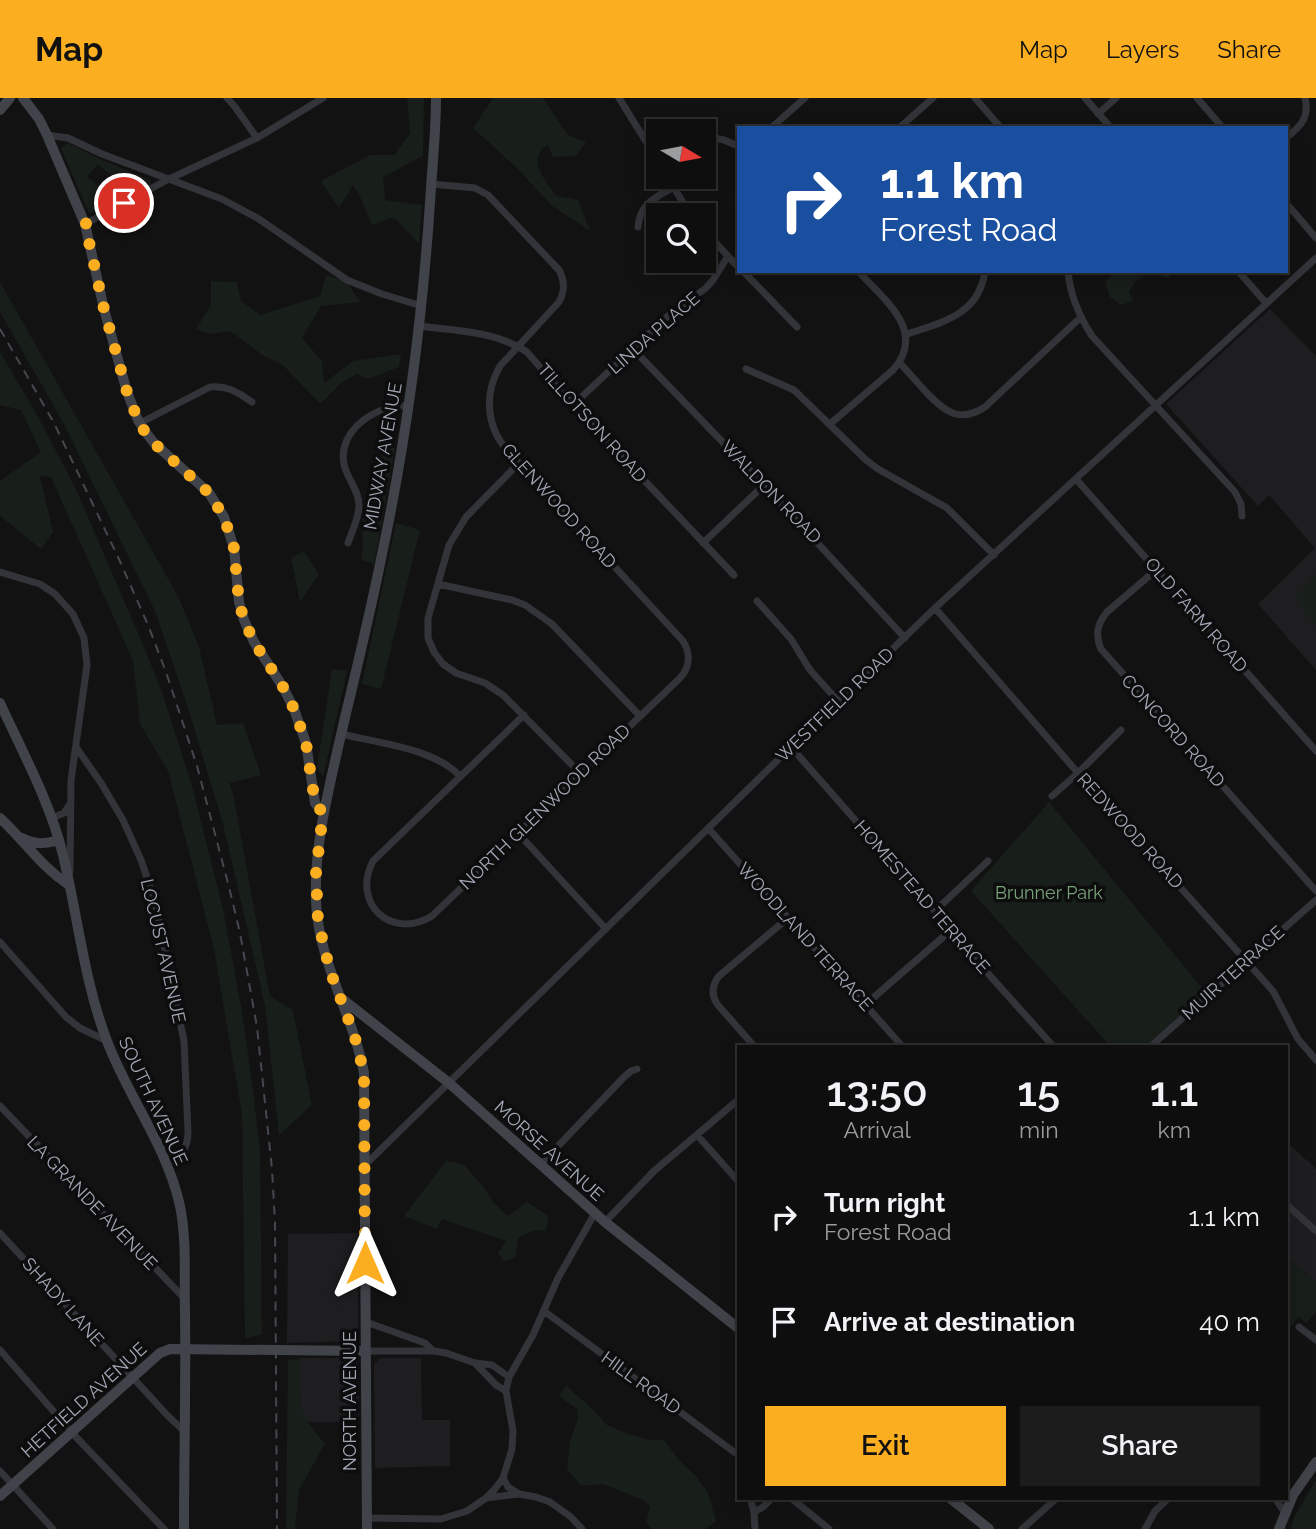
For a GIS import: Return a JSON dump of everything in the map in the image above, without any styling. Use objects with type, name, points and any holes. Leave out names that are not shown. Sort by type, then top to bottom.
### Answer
[{"type":"main road","points":[[0,110],[10,98]]},
{"type":"main road","name":"NORTH AVENUE","points":[[23,98],[39,118],[85,224],[104,309],[127,392],[140,423],[154,443],[209,493],[224,517],[234,548],[239,602],[244,620],[294,709],[306,743],[315,803],[323,813],[317,859],[316,903],[325,956],[354,1034],[364,1073],[367,1524]]},
{"type":"main road","name":"MIDWAY AVENUE","points":[[323,813],[384,547],[409,406],[422,306],[436,98]]},
{"type":"main road","name":"SOUTH AVENUE","points":[[0,704],[59,841],[85,965],[107,1041],[162,1152],[177,1194],[184,1234],[184,1529]]},
{"type":"main road","points":[[0,818],[33,843],[59,841]]},
{"type":"main road","points":[[19,835],[49,872],[69,886]]},
{"type":"main road","name":"MORSE AVENUE","points":[[340,998],[449,1083],[605,1222],[737,1327]]},
{"type":"main road","points":[[354,1034],[362,1022],[370,1020]]},
{"type":"main road","name":"HETFIELD AVENUE","points":[[0,1496],[160,1353],[170,1349],[366,1351]]},
{"type":"main road","points":[[1279,1529],[1284,1513],[1302,1480],[1316,1462]]},
{"type":"main road","points":[[953,1500],[989,1529]]},
{"type":"street","points":[[227,98],[257,138]]},
{"type":"street","points":[[85,224],[167,180],[257,138],[323,98]]},
{"type":"street","points":[[620,98],[646,136]]},
{"type":"street","points":[[773,126],[795,101],[805,98]]},
{"type":"street","points":[[901,126],[933,98]]},
{"type":"street","points":[[975,98],[999,126]]},
{"type":"street","points":[[1084,98],[1109,126]]},
{"type":"street","points":[[1098,114],[1116,98]]},
{"type":"street","points":[[1197,98],[1221,126]]},
{"type":"street","points":[[1288,136],[1298,129],[1306,116],[1305,98]]},
{"type":"street","points":[[47,135],[68,138],[167,180],[222,199],[280,232],[347,279],[382,295],[422,306]]},
{"type":"street","points":[[716,138],[737,146]]},
{"type":"street","name":"GLENWOOD ROAD","points":[[431,184],[475,188],[488,195],[559,270],[564,283],[559,302],[496,372],[491,386],[491,421],[504,446],[683,642],[689,654]]},
{"type":"street","points":[[638,227],[643,208],[671,189]]},
{"type":"street","points":[[1288,204],[1316,238]]},
{"type":"street","points":[[716,243],[737,266]]},
{"type":"street","name":"LINDA PLACE","points":[[573,405],[668,316],[706,288],[728,256]]},
{"type":"street","name":"WESTFIELD ROAD","points":[[365,1165],[935,608],[1316,258]]},
{"type":"street","points":[[745,273],[797,327]]},
{"type":"street","points":[[830,424],[892,370],[904,351],[905,335],[897,313],[860,273]]},
{"type":"street","points":[[905,335],[954,317],[965,309],[980,290],[984,273]]},
{"type":"street","points":[[1068,273],[1071,290],[1081,317],[1098,343],[1235,492],[1241,504],[1242,516]]},
{"type":"street","points":[[1240,273],[1266,303]]},
{"type":"street","points":[[899,362],[944,410],[972,414],[985,407],[1081,317]]},
{"type":"street","name":"TILLOTSON ROAD","points":[[419,326],[489,336],[518,346],[538,363],[573,405],[734,575]]},
{"type":"street","name":"WALDON ROAD","points":[[633,349],[764,485],[905,638]]},
{"type":"street","points":[[746,369],[794,390],[878,469],[947,508],[994,555]]},
{"type":"street","points":[[140,423],[210,387],[231,389],[252,402]]},
{"type":"street","points":[[348,542],[359,506],[356,490],[346,473],[344,463],[347,439],[367,418],[389,407],[409,406]]},
{"type":"street","points":[[519,463],[466,517],[449,545],[428,618],[428,638],[434,652],[447,667],[494,689],[512,702],[580,774]]},
{"type":"street","name":"OLD FARM ROAD","points":[[1076,479],[1316,751]]},
{"type":"street","points":[[703,543],[764,485]]},
{"type":"street","name":"CONCORD ROAD","points":[[1156,570],[1102,618],[1097,630],[1101,649],[1316,891]]},
{"type":"street","points":[[0,572],[40,584],[68,606],[81,630],[86,647],[87,665],[71,780],[69,886]]},
{"type":"street","points":[[438,584],[525,604],[552,624],[640,716]]},
{"type":"street","points":[[757,601],[791,639],[810,670],[839,702]]},
{"type":"street","name":"REDWOOD ROAD","points":[[935,608],[1273,991],[1298,1039],[1316,1060]]},
{"type":"street","name":"NORTH GLENWOOD ROAD","points":[[460,776],[373,862],[366,877],[367,894],[372,906],[387,920],[412,925],[436,913],[683,674],[689,662],[689,654]]},
{"type":"street","points":[[341,734],[414,751],[442,763],[460,776],[524,715]]},
{"type":"street","points":[[1052,796],[1121,730]]},
{"type":"street","name":"LOCUST AVENUE","points":[[76,747],[123,820],[141,860],[159,917],[184,1041],[188,1132],[184,1150],[176,1160],[167,1164]]},
{"type":"street","name":"HOMESTEAD TERRACE","points":[[792,747],[1052,1045]]},
{"type":"street","points":[[51,818],[64,813],[71,803]]},
{"type":"street","name":"WOODLAND TERRACE","points":[[708,828],[901,1045]]},
{"type":"street","points":[[518,833],[606,929]]},
{"type":"street","points":[[935,911],[988,861]]},
{"type":"street","name":"MUIR TERRACE","points":[[1152,1045],[1316,900]]},
{"type":"street","points":[[753,1045],[717,1004],[713,989],[719,976],[788,918]]},
{"type":"street","points":[[866,1005],[950,930]]},
{"type":"street","points":[[0,942],[66,1017],[80,1028],[107,1041]]},
{"type":"street","points":[[541,1164],[624,1077],[637,1069]]},
{"type":"street","points":[[605,1222],[654,1171],[737,1101]]},
{"type":"street","name":"LA GRANDE AVENUE","points":[[0,1106],[185,1299]]},
{"type":"street","points":[[697,1135],[737,1180]]},
{"type":"street","points":[[1288,1206],[1316,1231]]},
{"type":"street","points":[[367,1524],[460,1514],[486,1498],[503,1478],[513,1441],[506,1391],[509,1377],[558,1278],[595,1213]]},
{"type":"street","name":"SHADY LANE","points":[[0,1233],[184,1431]]},
{"type":"street","name":"HILL ROAD","points":[[544,1311],[737,1454]]},
{"type":"street","points":[[366,1322],[425,1343],[434,1351]]},
{"type":"street","points":[[1299,1327],[1316,1340]]},
{"type":"street","points":[[0,1350],[72,1432],[164,1529]]},
{"type":"street","points":[[366,1351],[434,1351],[492,1365],[509,1377]]},
{"type":"street","points":[[475,1363],[496,1385],[506,1391]]},
{"type":"street","points":[[0,1471],[53,1529]]},
{"type":"street","points":[[503,1478],[508,1487],[519,1494]]},
{"type":"street","points":[[486,1498],[519,1494],[536,1497],[550,1502],[582,1529]]},
{"type":"street","points":[[751,1500],[755,1529]]},
{"type":"street","points":[[754,1512],[770,1500]]},
{"type":"street","points":[[793,1500],[829,1529]]},
{"type":"street","points":[[1023,1529],[1055,1500]]},
{"type":"street","points":[[1145,1529],[1155,1511],[1167,1500]]},
{"type":"street","points":[[1276,1500],[1284,1513]]},
{"type":"shaded area","points":[[1270,309],[1316,356],[1316,670],[1258,604],[1315,548],[1269,495],[1258,506],[1166,404]]},
{"type":"shaded area","points":[[1288,1143],[1316,1169],[1316,1282],[1288,1258]]},
{"type":"shaded area","points":[[358,1233],[358,1338],[355,1341],[287,1343],[288,1234]]},
{"type":"shaded area","points":[[300,1358],[353,1358],[358,1362],[359,1422],[300,1422]]},
{"type":"shaded area","points":[[380,1358],[421,1358],[422,1420],[450,1420],[450,1466],[375,1468],[374,1364]]},
{"type":"green space","points":[[407,98],[424,98],[423,156],[383,177],[385,200],[422,205],[419,244],[394,217],[372,225],[353,185],[339,208],[321,181],[370,155],[394,155],[410,133]]},
{"type":"green space","points":[[493,98],[543,98],[568,135],[586,142],[576,156],[553,157],[548,145],[541,150],[538,163],[543,177],[557,196],[578,200],[590,231],[552,206],[518,169],[473,128]]},
{"type":"green space","points":[[68,143],[150,180],[152,185],[142,190],[137,181],[98,201],[100,209],[89,213],[61,148]],"holes":[[[98,164],[116,180],[106,191],[87,177]]]},
{"type":"green space","points":[[1114,273],[1149,273],[1136,281],[1129,291],[1133,301],[1121,305],[1110,297],[1105,282]]},
{"type":"green space","points":[[1149,273],[1172,273],[1168,278]]},
{"type":"green space","points":[[326,275],[347,282],[360,302],[321,306],[302,338],[322,361],[324,383],[353,361],[401,354],[399,367],[368,379],[357,374],[341,383],[320,404],[283,365],[264,356],[230,331],[210,334],[196,329],[211,305],[211,281],[237,282],[241,301],[260,315],[320,296]]},
{"type":"green space","points":[[0,282],[179,598],[199,647],[217,725],[243,723],[261,775],[230,783],[270,996],[293,1010],[312,1105],[279,1135],[265,1005],[223,824],[189,711],[155,611],[64,424],[0,312]]},
{"type":"green space","points":[[0,352],[75,487],[144,647],[163,695],[192,786],[223,909],[242,1011],[260,1151],[262,1334],[245,1339],[242,1115],[214,949],[168,771],[140,724],[133,661],[51,477],[40,476],[53,532],[41,549],[0,516],[0,481],[41,452],[21,410],[0,405]]},
{"type":"green space","points":[[385,445],[395,448],[374,564],[362,560],[363,518]]},
{"type":"green space","points":[[396,523],[420,530],[381,689],[362,684]]},
{"type":"green space","points":[[304,551],[319,574],[300,602],[291,558]]},
{"type":"green space","points":[[1316,574],[1316,626],[1294,599]]},
{"type":"green space","points":[[332,669],[347,671],[323,777],[317,767]]},
{"type":"green space","name":"Brunner Park","points":[[1049,802],[1206,993],[1147,1045],[1109,1045],[971,891]]},
{"type":"green space","points":[[446,1161],[463,1164],[508,1216],[527,1202],[548,1216],[546,1231],[535,1230],[518,1238],[515,1258],[504,1261],[498,1253],[506,1241],[442,1219],[437,1229],[404,1216]]},
{"type":"green space","points":[[1288,1258],[1316,1282],[1316,1312],[1306,1323],[1299,1317],[1288,1330]]},
{"type":"green space","points":[[300,1359],[301,1409],[325,1444],[299,1490],[295,1529],[286,1529],[288,1360]]},
{"type":"green space","points":[[566,1386],[607,1425],[650,1440],[664,1440],[708,1493],[716,1521],[706,1529],[652,1529],[646,1523],[650,1506],[643,1500],[603,1484],[581,1486],[567,1469],[570,1441],[578,1419],[577,1409],[559,1396]]},
{"type":"green space","points":[[1316,1480],[1316,1529],[1291,1529],[1295,1515]]},
{"type":"railway","points":[[0,329],[54,423],[148,625],[197,766],[240,933],[257,1027],[272,1169],[275,1223],[277,1529]]},
{"type":"route","points":[[124,203],[85,224],[104,309],[127,392],[146,434],[209,493],[229,527],[244,620],[294,709],[306,743],[315,803],[323,813],[316,872],[318,921],[325,956],[354,1034],[364,1073],[365,1263]]}]
